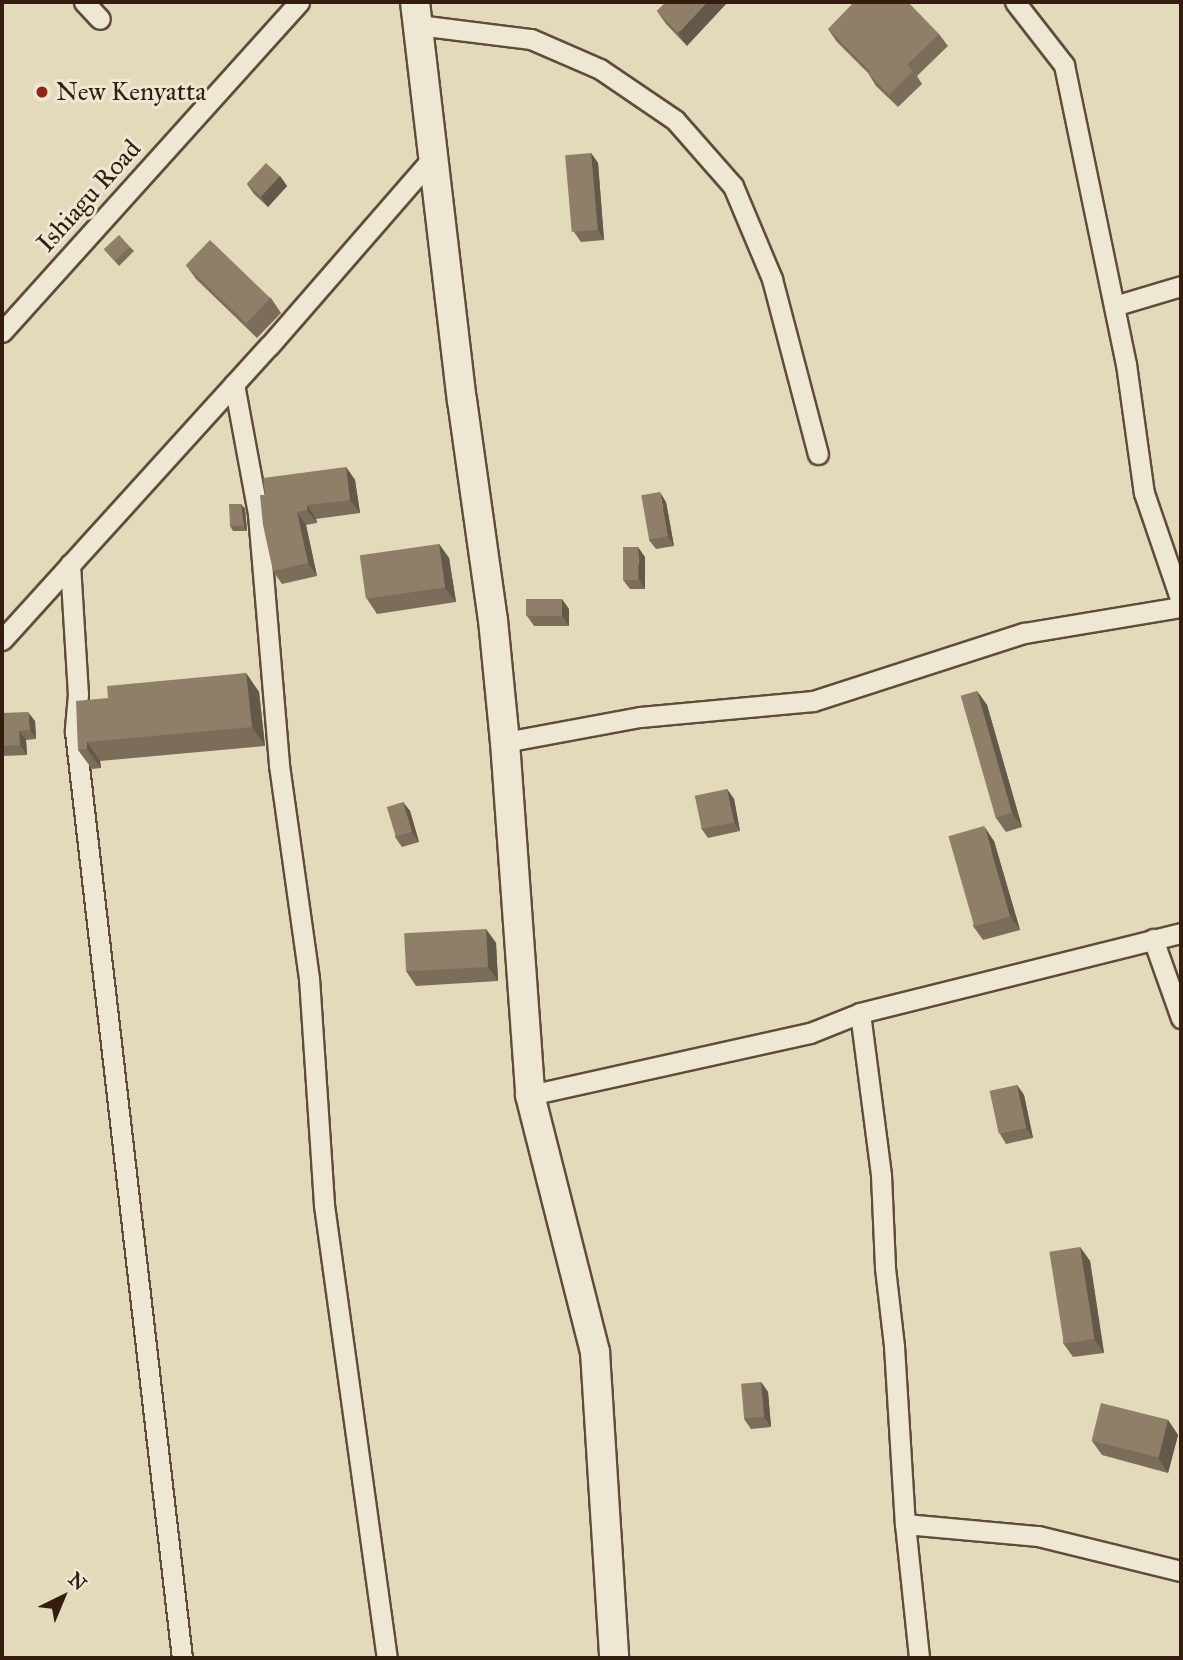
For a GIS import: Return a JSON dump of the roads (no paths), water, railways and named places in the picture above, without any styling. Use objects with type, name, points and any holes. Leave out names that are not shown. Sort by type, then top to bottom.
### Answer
[{"type":"street","points":[[84,2],[100,19]]},
{"type":"street","name":"Ishiagu Road","points":[[2,332],[299,2]]},
{"type":"street","points":[[1015,2],[1064,65],[1126,364],[1144,493],[1181,601]]},
{"type":"street","points":[[614,1658],[595,1352],[530,1095],[505,742],[493,620],[462,400],[417,13],[531,39],[600,69],[676,120],[733,186],[772,279],[818,454]]},
{"type":"street","points":[[2,640],[234,384],[433,156]]},
{"type":"street","points":[[1114,306],[1181,286]]},
{"type":"street","points":[[234,384],[258,514],[279,765],[309,978],[324,1205],[387,1658]]},
{"type":"street","points":[[70,564],[78,694],[75,732],[182,1658]]},
{"type":"street","points":[[505,742],[640,717],[813,701],[1024,633],[1181,607]]},
{"type":"street","points":[[530,1095],[810,1033],[860,1013],[1181,933]]},
{"type":"street","points":[[1153,939],[1181,1018]]},
{"type":"street","points":[[860,1013],[881,1175],[885,1268],[894,1346],[905,1524],[919,1658]]},
{"type":"street","points":[[905,1524],[1038,1536],[1181,1571]]},
{"type":"place","name":"New Kenyatta","points":[[42,92]]}]
